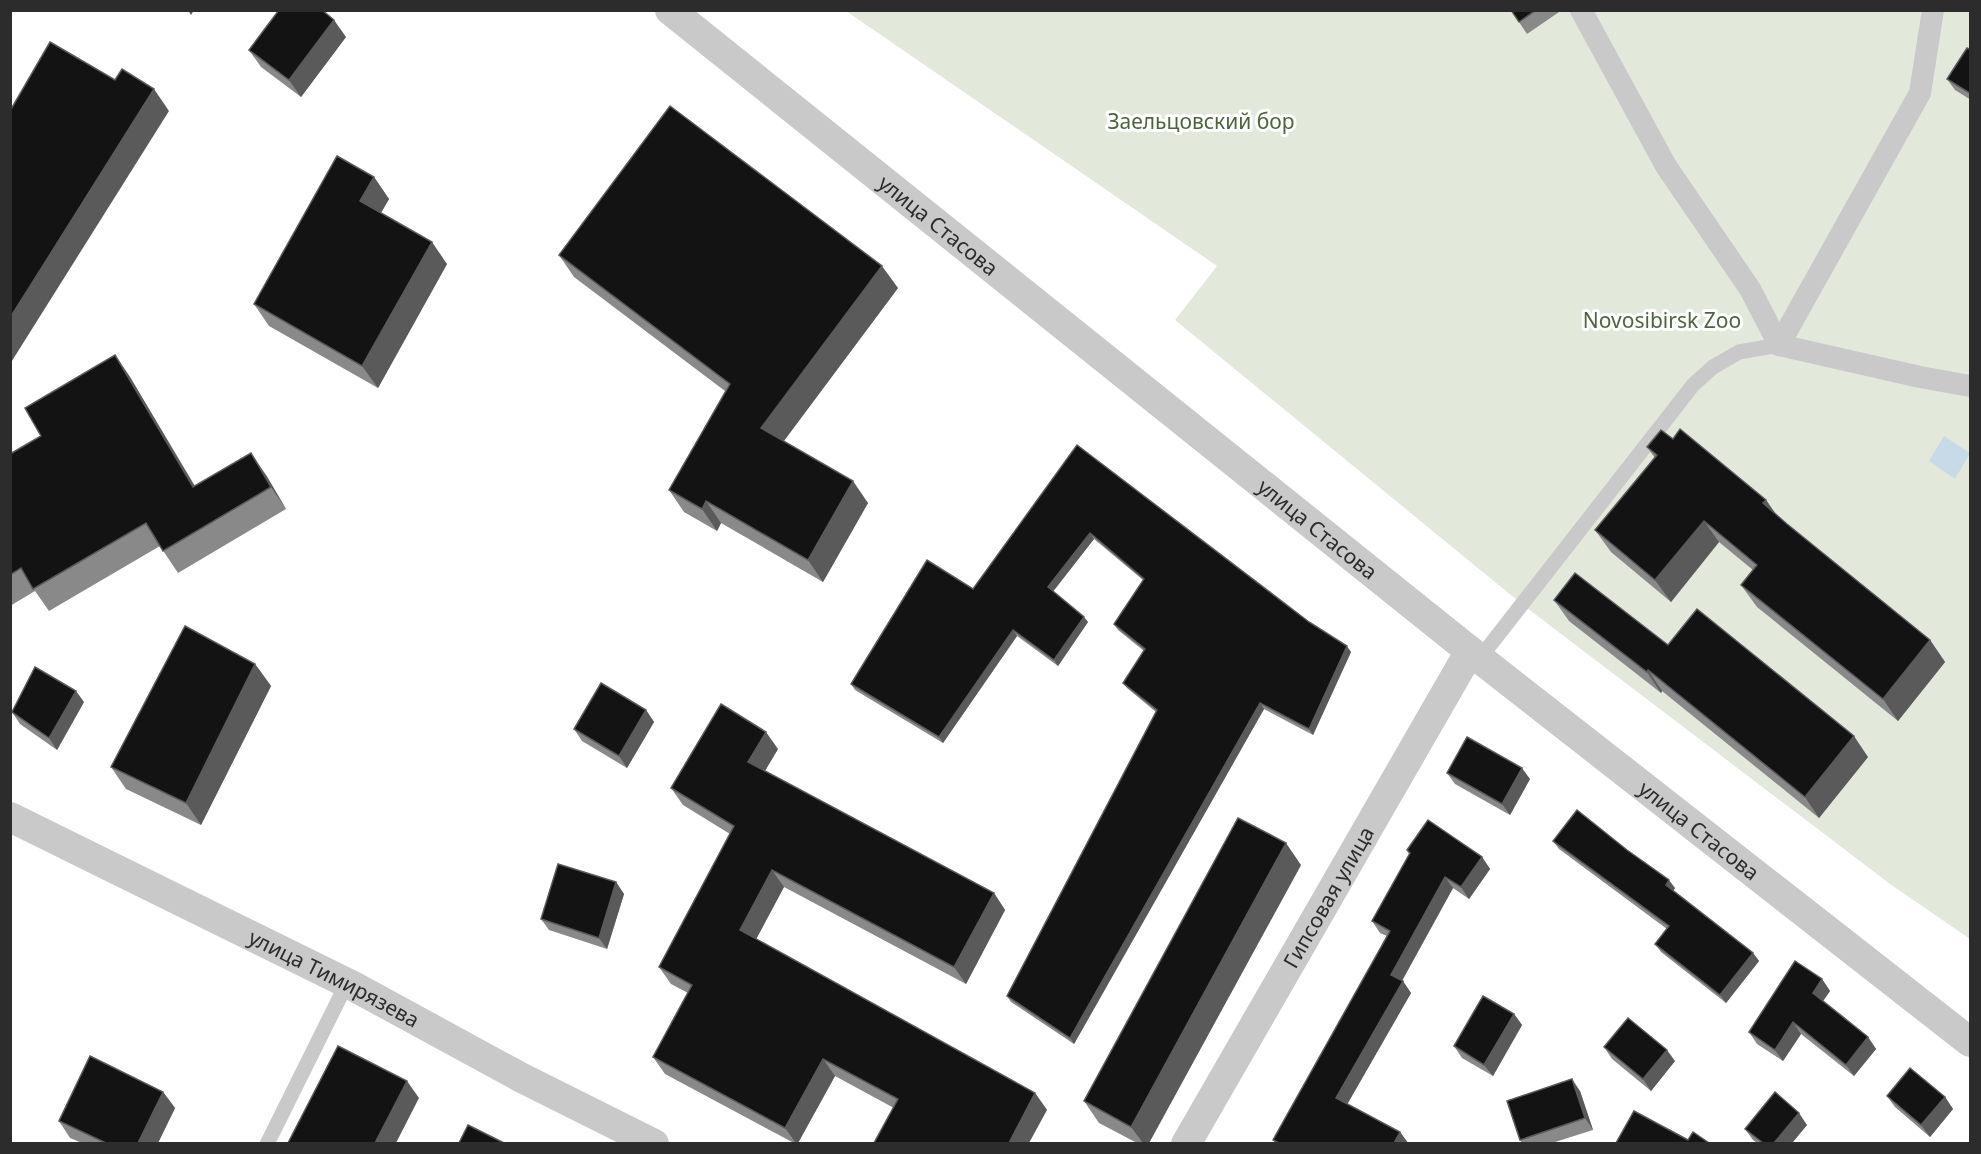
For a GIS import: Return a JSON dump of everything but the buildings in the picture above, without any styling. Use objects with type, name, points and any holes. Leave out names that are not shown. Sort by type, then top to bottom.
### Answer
[{"type":"street","name":"улица Стасова","points":[[670,10],[1475,655],[1971,1042]]},
{"type":"street","points":[[1581,10],[1666,166],[1750,289],[1779,345],[1920,377],[1971,386]]},
{"type":"street","points":[[1779,345],[1920,93],[1933,10]]},
{"type":"street","name":"Гипсовая улица","points":[[1186,1143],[1475,655]]},
{"type":"street","name":"улица Тимирязева","points":[[10,817],[347,983],[522,1078],[654,1143]]},
{"type":"lane","points":[[1475,655],[1523,605],[1693,385],[1713,367],[1739,352],[1779,345]]},
{"type":"lane","points":[[267,1143],[347,983]]},
{"type":"green space","name":"Novosibirsk Zoo","points":[[846,11],[1970,11],[1970,939],[1890,884],[1523,605],[1175,320],[1217,266]]},
{"type":"water","points":[[1944,436],[1970,453],[1955,479],[1929,461]]},
{"type":"park label","name":"Заельцовский бор","points":[[1201,121]]}]
